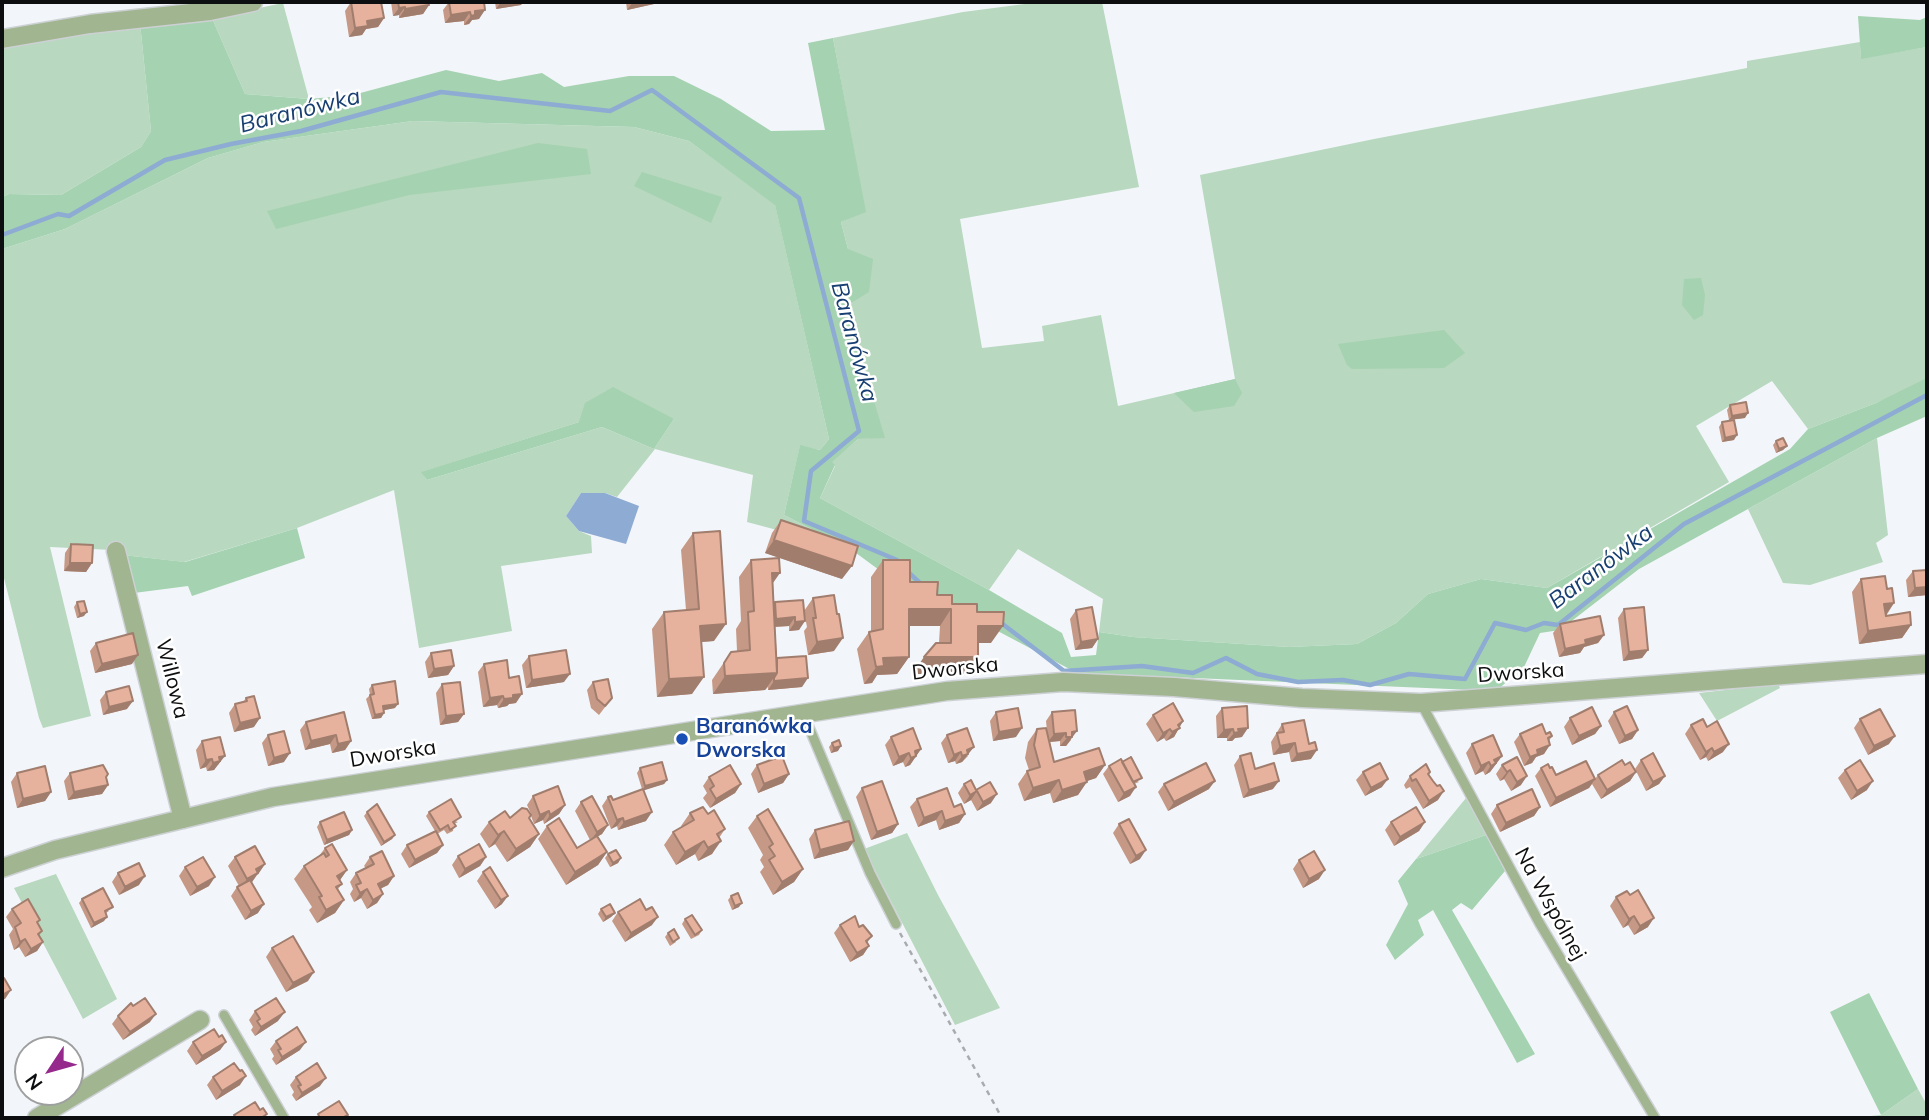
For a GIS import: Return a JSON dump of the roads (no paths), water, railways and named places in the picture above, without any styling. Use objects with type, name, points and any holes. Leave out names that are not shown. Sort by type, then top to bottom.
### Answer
[{"type":"street","points":[[2,39],[90,24],[210,11],[253,2]]},
{"type":"street","name":"Willowa","points":[[116,551],[183,819]]},
{"type":"street","name":"Dworska","points":[[2,868],[55,850],[273,797],[947,691],[1063,682],[1421,703],[1927,664]]},
{"type":"street","points":[[37,1118],[200,1020]]},
{"type":"lane","name":"Na Wspólnej","points":[[1421,703],[1540,924],[1655,1118]]},
{"type":"lane","points":[[803,713],[870,873],[895,924]]},
{"type":"lane","points":[[224,1015],[284,1118]]},
{"type":"water","points":[[581,493],[605,493],[639,506],[626,544],[579,531],[566,516]]},
{"type":"waterway","name":"Baranówka","points":[[2,235],[58,214],[69,216],[165,160],[301,131],[441,92],[610,111],[652,90],[799,198],[859,431],[811,471],[804,521],[901,564]]},
{"type":"waterway","name":"Baranówka","points":[[1000,622],[1064,671],[1142,666],[1193,673],[1226,658],[1257,674],[1298,682],[1343,680],[1370,685],[1409,674],[1465,679],[1495,623],[1526,630],[1544,623],[1558,625],[1684,524],[1927,395]]},
{"type":"waterway","name":"Baranówka","points":[[907,571],[921,584]]},
{"type":"place","name":"Baranówka Dworska","points":[[682,739]]}]
